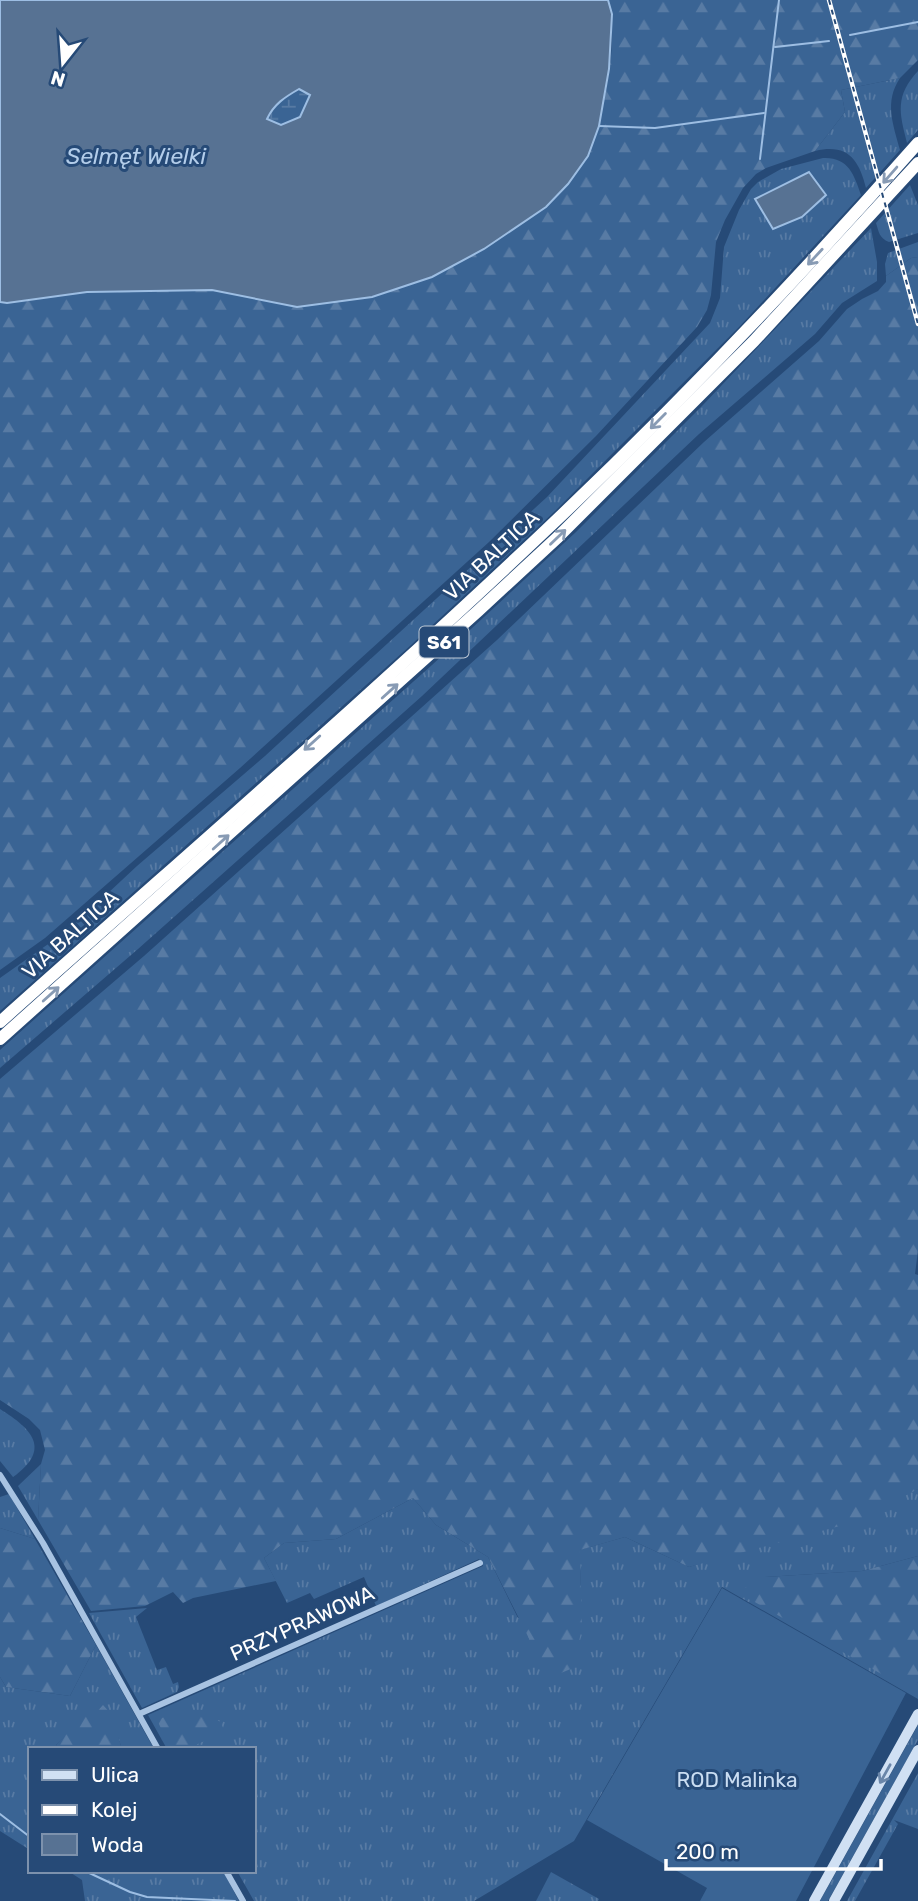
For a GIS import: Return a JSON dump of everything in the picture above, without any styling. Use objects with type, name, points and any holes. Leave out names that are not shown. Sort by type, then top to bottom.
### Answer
[{"type":"highway","name":"VIA BALTICA","points":[[0,1022],[468,604],[548,529],[685,394],[862,207],[918,143]]},
{"type":"highway","name":"VIA BALTICA","points":[[0,1039],[558,537],[695,402],[866,222],[918,163]]},
{"type":"main road","points":[[814,1901],[918,1714]]},
{"type":"main road","points":[[834,1901],[918,1750]]},
{"type":"street","points":[[0,1475],[9,1485],[157,1747]]},
{"type":"street","name":"PRZYPRAWOWA","points":[[139,1714],[480,1563]]},
{"type":"street","points":[[227,1873],[243,1901]]},
{"type":"green space","points":[[608,0],[918,0],[918,60],[900,78],[841,90],[845,112],[815,151],[766,168],[743,188],[716,242],[711,295],[707,310],[697,327],[596,436],[489,542],[240,768],[45,938],[0,970],[0,302],[87,292],[212,290],[297,307],[372,297],[432,277],[588,156],[604,100],[611,57],[611,17]]},
{"type":"green space","points":[[918,71],[918,130],[907,143],[901,113],[902,97],[905,88]]},
{"type":"green space","points":[[900,78],[892,96],[891,113],[900,150],[866,188],[860,169],[850,156],[836,149],[815,151],[845,112],[841,90]]},
{"type":"green space","points":[[299,89],[310,95],[300,117],[281,125],[267,119],[282,99]]},
{"type":"green space","points":[[823,158],[838,160],[849,168],[861,195],[740,326],[555,511],[411,645],[0,1011],[0,978],[61,935],[265,756],[547,497],[710,323],[720,298],[724,247],[751,189],[781,169]]},
{"type":"green space","points":[[910,185],[918,205],[918,233],[889,242],[881,237],[876,223]]},
{"type":"green space","points":[[871,228],[877,262],[877,281],[842,303],[815,334],[699,434],[422,696],[0,1068],[0,1050],[432,665],[576,532],[702,406]]},
{"type":"green space","points":[[918,242],[918,257],[911,258],[886,276],[888,253]]},
{"type":"green space","points":[[918,257],[918,1250],[915,1274],[918,1275],[918,1489],[858,1521],[689,1567],[625,1537],[580,1550],[582,1628],[573,1668],[549,1678],[488,1557],[436,1525],[413,1498],[336,1539],[284,1543],[264,1558],[276,1581],[193,1598],[183,1603],[173,1592],[145,1606],[91,1611],[38,1520],[41,1464],[45,1450],[40,1430],[29,1419],[0,1400],[0,1079],[144,956],[497,640],[704,442],[819,341],[847,309],[878,291],[886,282],[886,276],[911,258]]},
{"type":"green space","points":[[0,1409],[21,1424],[33,1440],[32,1457],[13,1477],[0,1461]]},
{"type":"green space","points":[[41,1464],[38,1520],[18,1486]]},
{"type":"green space","points":[[918,1489],[918,1556],[862,1571],[765,1577],[912,1691],[918,1682],[918,1699],[722,1587],[574,1841],[474,1901],[254,1901],[238,1873],[256,1873],[256,1747],[166,1747],[148,1715],[483,1566],[479,1559],[376,1606],[364,1577],[314,1599],[310,1593],[287,1603],[264,1558],[284,1543],[336,1539],[413,1498],[436,1525],[488,1557],[518,1618],[581,1585],[579,1550],[625,1537],[689,1567]]},
{"type":"green space","points":[[9,1494],[35,1539],[0,1528],[0,1497]]},
{"type":"green space","points":[[0,1528],[35,1539],[96,1645],[70,1696],[6,1687],[0,1677]]},
{"type":"green space","points":[[918,1556],[918,1682],[913,1692],[737,1592],[765,1577],[862,1571]]},
{"type":"green space","name":"ROD Malinka","points":[[722,1588],[906,1693],[796,1901],[700,1901],[707,1888],[587,1820]]},
{"type":"green space","points":[[147,1608],[136,1617],[157,1670],[166,1667],[173,1684],[178,1682],[179,1687],[177,1692],[142,1708],[89,1613]]},
{"type":"green space","points":[[96,1645],[153,1747],[121,1747],[118,1737],[96,1713],[87,1718],[63,1716],[69,1732],[56,1747],[28,1747],[28,1849],[0,1831],[0,1677],[6,1687],[70,1696]]},
{"type":"green space","points":[[103,1705],[107,1709],[121,1747],[56,1747],[68,1732],[62,1716],[84,1716]]},
{"type":"green space","points":[[181,1710],[205,1715],[221,1722],[224,1731],[190,1747],[174,1747],[157,1720]]},
{"type":"green space","points":[[918,1725],[918,1740],[828,1901],[820,1901]]},
{"type":"green space","points":[[918,1773],[918,1829],[894,1820],[898,1824],[855,1901],[847,1901]]},
{"type":"green space","points":[[551,1872],[599,1899],[598,1901],[536,1901]]},
{"type":"green space","points":[[71,1873],[224,1873],[239,1901],[85,1901],[82,1880]]},
{"type":"water","name":"Selmęt Wielki","points":[[0,0],[608,0],[612,14],[609,69],[599,126],[588,156],[568,184],[546,207],[484,249],[432,277],[372,297],[297,307],[212,290],[87,292],[0,302]],"holes":[[[299,89],[310,95],[300,117],[281,125],[267,119],[280,101]]]},
{"type":"water","points":[[809,172],[826,195],[802,217],[773,229],[755,199]]},
{"type":"waterway","points":[[760,159],[779,0]]},
{"type":"waterway","points":[[850,35],[918,22]]},
{"type":"waterway","points":[[775,47],[829,41]]},
{"type":"waterway","points":[[599,126],[655,128],[764,113]]},
{"type":"waterway","points":[[0,1814],[28,1835]]},
{"type":"waterway","points":[[89,1873],[147,1897],[235,1901]]},
{"type":"railway","points":[[829,0],[918,324]]}]
